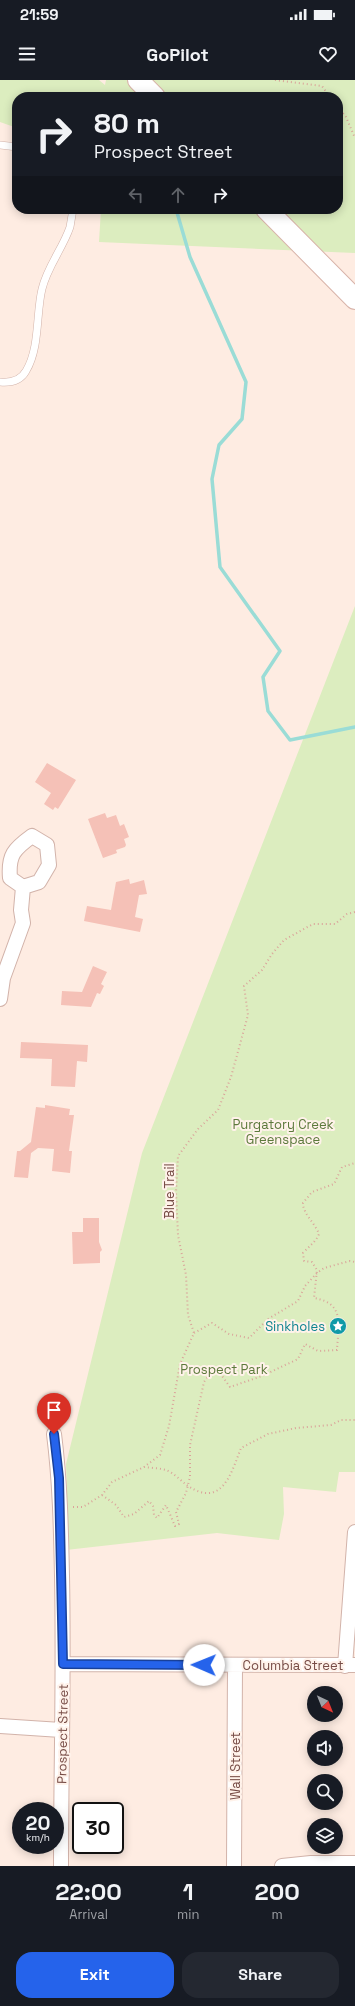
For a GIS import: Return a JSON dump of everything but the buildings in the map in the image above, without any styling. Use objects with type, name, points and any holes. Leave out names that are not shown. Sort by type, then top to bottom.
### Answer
[{"type":"main road","points":[[138,80],[150,92]]},
{"type":"main road","points":[[271,214],[355,299]]},
{"type":"street","points":[[0,999],[3,978],[23,924],[21,910],[23,887]]},
{"type":"street","name":"Prospect Street","points":[[54,1434],[60,1508],[63,1664],[61,1730],[61,1866]]},
{"type":"street","points":[[350,1666],[355,1532]]},
{"type":"street","name":"Columbia Street","points":[[63,1664],[350,1666]]},
{"type":"street","name":"Wall Street","points":[[234,1866],[235,1665]]},
{"type":"street","points":[[0,1726],[61,1730]]},
{"type":"street","points":[[282,1866],[310,1863],[355,1863]]},
{"type":"lane","points":[[0,145],[12,146]]},
{"type":"lane","points":[[0,382],[21,378],[27,370],[37,338],[42,289],[53,260],[69,228],[72,214]]},
{"type":"path","points":[[275,80],[322,86],[326,92]]},
{"type":"path","points":[[343,113],[355,138]]},
{"type":"path","name":"Blue Trail","points":[[194,1334],[188,1315],[186,1275],[178,1235],[176,1192],[178,1156],[198,1129],[218,1110],[228,1084],[248,1015],[244,986],[262,970],[272,954],[284,940],[314,924],[335,924],[347,914],[355,912]]},
{"type":"path","points":[[102,1495],[116,1505],[124,1517],[134,1514],[149,1501],[153,1506],[154,1515],[157,1518],[166,1505],[175,1526],[179,1524],[176,1512],[190,1477],[190,1445],[204,1382],[210,1374],[220,1373],[230,1387],[262,1376],[298,1358],[306,1344],[318,1351],[337,1350],[339,1321],[334,1309],[329,1303],[314,1298],[317,1270],[312,1262],[304,1261],[303,1253],[309,1246],[316,1242],[319,1234],[312,1220],[304,1212],[303,1203],[312,1192],[334,1184],[342,1167],[355,1163]]},
{"type":"path","points":[[60,1508],[83,1507],[102,1495],[112,1482],[144,1467],[160,1455],[171,1420],[180,1364],[194,1334],[212,1323],[228,1334],[249,1338],[268,1319],[298,1301],[305,1286],[316,1273],[324,1268],[350,1261],[355,1262]]},
{"type":"path","points":[[144,1467],[166,1470],[197,1491],[208,1494],[221,1488],[229,1480],[241,1448],[268,1434],[296,1428],[331,1425],[341,1420],[355,1420]]},
{"type":"green space","points":[[0,80],[99,80],[105,85],[106,80],[355,80],[355,253],[99,242],[101,214],[343,214],[343,92],[12,92],[12,126],[0,122]]},
{"type":"green space","name":"Prospect Park","points":[[355,606],[355,1472],[339,1472],[336,1492],[283,1487],[284,1514],[279,1540],[217,1533],[66,1550],[68,1530],[66,1464],[142,1153]]},
{"type":"waterway","points":[[177,214],[190,257],[246,382],[242,419],[219,445],[212,479],[220,567],[280,651],[263,677],[268,711],[290,740],[355,727]]},
{"type":"place","name":"Sinkholes","points":[[338,1326]]},
{"type":"route","points":[[54,1434],[59,1478],[61,1523],[63,1664],[204,1665]]},
{"type":"park label","name":"Purgatory Creek Greenspace","points":[[283,1132]]}]
